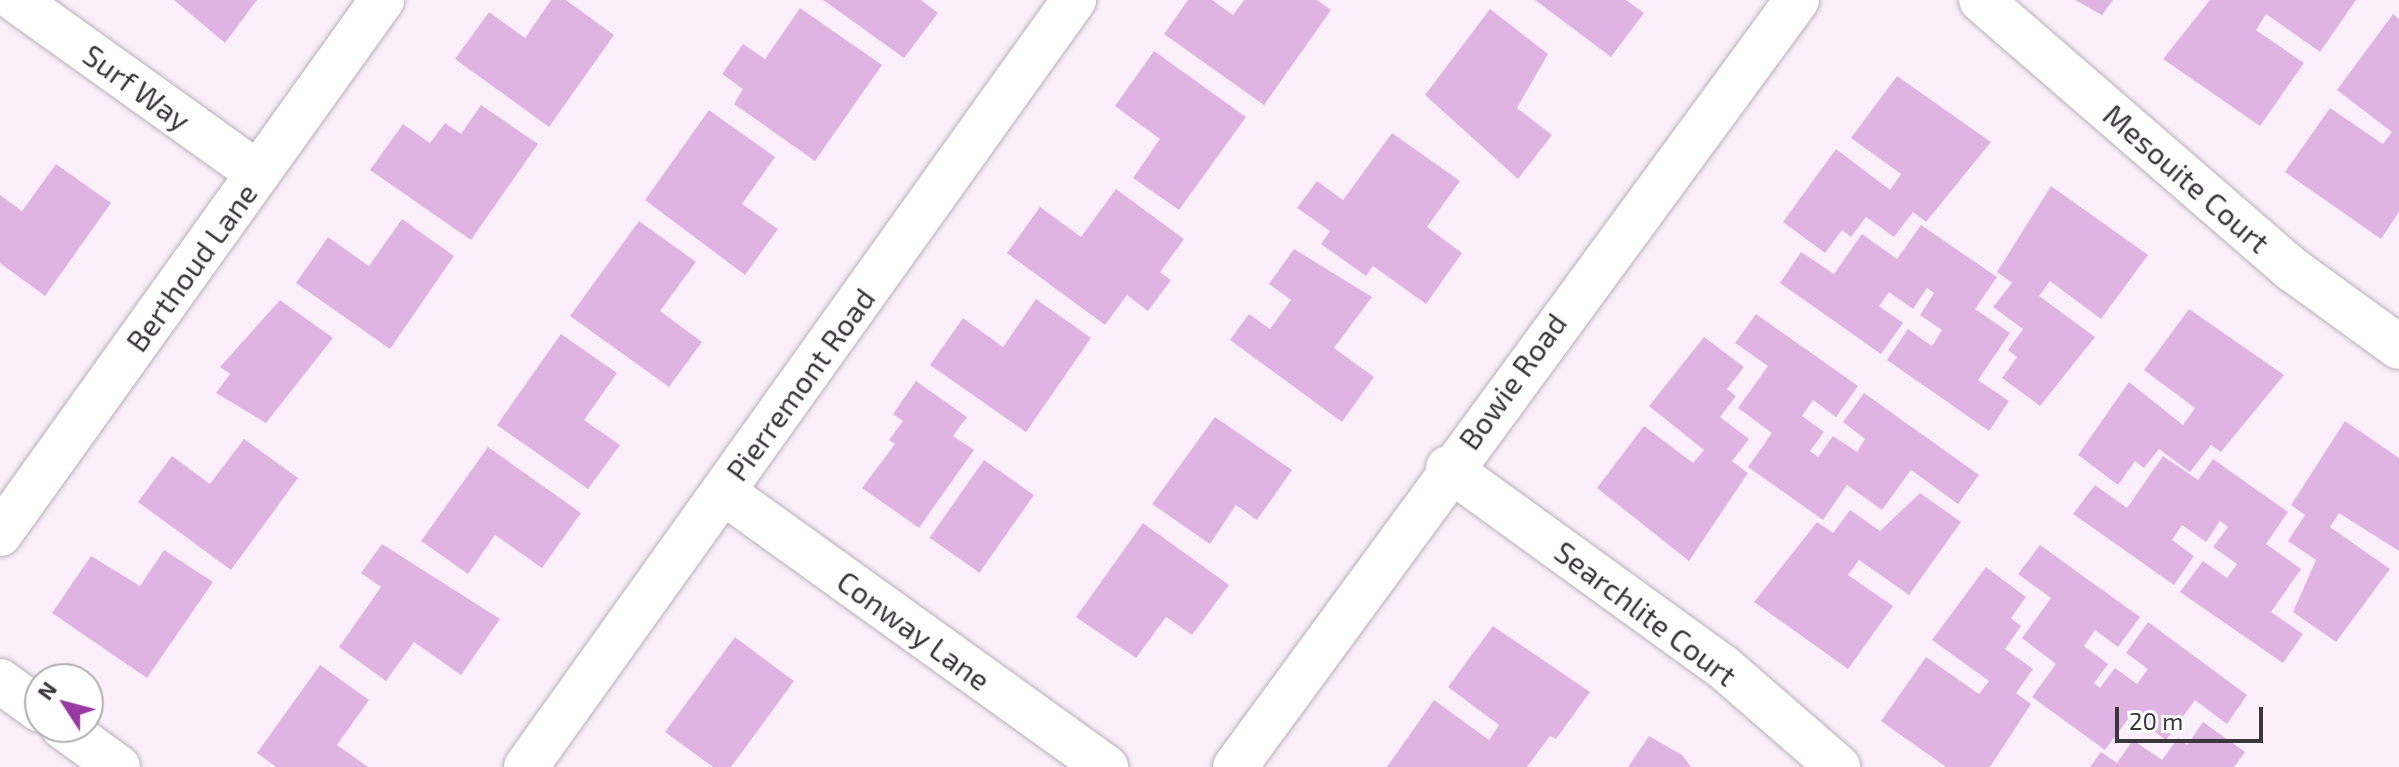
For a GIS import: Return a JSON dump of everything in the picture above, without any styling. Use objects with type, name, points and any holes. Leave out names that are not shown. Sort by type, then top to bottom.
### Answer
[{"type":"street","name":"Surf Way","points":[[16,0],[258,173]]},
{"type":"street","name":"Berthoud Lane","points":[[0,534],[382,0]]},
{"type":"street","name":"Pierremont Road","points":[[526,767],[1074,0]]},
{"type":"street","name":"Bowie Road","points":[[1235,767],[1448,468],[1797,0]]},
{"type":"street","name":"Mesouite Court","points":[[1981,0],[2293,270],[2399,347]]},
{"type":"street","name":"Searchlite Court","points":[[1448,468],[1722,666],[1838,767]]},
{"type":"street","name":"Conway Lane","points":[[723,492],[1106,767]]},
{"type":"street","points":[[0,681],[24,698]]},
{"type":"street","points":[[85,743],[118,767]]},
{"type":"building","points":[[174,0],[257,0],[225,43]]},
{"type":"building","points":[[551,0],[566,0],[614,35],[549,127],[455,59],[489,12],[525,38]]},
{"type":"building","points":[[823,0],[921,0],[938,13],[904,58]]},
{"type":"building","points":[[1188,0],[1212,0],[1233,15],[1244,0],[1317,0],[1331,10],[1264,105],[1164,34]]},
{"type":"building","points":[[1535,0],[1626,0],[1644,13],[1611,57]]},
{"type":"building","points":[[2075,0],[2113,0],[2102,15]]},
{"type":"building","points":[[2210,0],[2356,0],[2320,52],[2266,14],[2256,30],[2304,63],[2260,126],[2163,59]]},
{"type":"building","points":[[800,8],[882,65],[815,161],[734,104],[743,89],[722,74],[743,44],[765,59]]},
{"type":"building","points":[[1490,9],[1548,54],[1517,108],[1552,135],[1518,179],[1425,95]]},
{"type":"building","points":[[2393,14],[2399,19],[2399,212],[2381,239],[2285,172],[2330,108],[2383,144],[2392,132],[2337,90]]},
{"type":"building","points":[[1154,51],[1246,117],[1179,210],[1133,178],[1160,139],[1115,106]]},
{"type":"building","points":[[1897,76],[1991,142],[1926,222],[1913,212],[1894,237],[1866,217],[1851,237],[1842,230],[1825,253],[1783,222],[1836,149],[1890,190],[1901,174],[1851,138]]},
{"type":"building","points":[[481,105],[538,144],[471,240],[370,170],[403,124],[430,143],[445,123],[461,134]]},
{"type":"building","points":[[709,110],[775,157],[742,204],[778,229],[745,275],[645,200]]},
{"type":"building","points":[[1392,133],[1460,181],[1427,227],[1462,253],[1426,304],[1373,266],[1366,276],[1321,244],[1330,231],[1297,208],[1317,181],[1343,200]]},
{"type":"building","points":[[56,164],[111,203],[45,296],[0,263],[0,195],[22,211]]},
{"type":"building","points":[[2051,186],[2148,255],[2101,319],[2050,281],[2039,296],[2095,337],[2040,406],[2002,378],[2017,357],[2008,350],[2023,329],[1993,307],[2012,283],[1997,272]]},
{"type":"building","points":[[1116,189],[1184,239],[1160,272],[1171,280],[1148,311],[1127,295],[1105,325],[1007,253],[1040,207],[1081,237]]},
{"type":"building","points":[[402,219],[454,256],[390,349],[296,283],[328,237],[369,266]]},
{"type":"building","points":[[639,221],[696,262],[660,311],[702,342],[669,387],[570,316]]},
{"type":"building","points":[[1921,225],[1997,277],[1975,309],[2010,333],[1978,380],[2009,401],[1989,431],[1887,360],[1908,329],[1932,346],[1942,330],[1920,315],[1934,293],[1927,288],[1913,309],[1889,292],[1879,306],[1903,323],[1881,354],[1780,283],[1801,252],[1834,274],[1862,234],[1897,259]]},
{"type":"building","points":[[1294,249],[1372,297],[1334,348],[1374,377],[1342,422],[1230,340],[1249,314],[1270,329],[1291,300],[1269,284]]},
{"type":"building","points":[[1036,299],[1091,338],[1026,432],[930,365],[963,318],[1003,347]]},
{"type":"building","points":[[280,300],[333,338],[266,423],[216,393],[230,374],[220,367]]},
{"type":"building","points":[[2189,309],[2284,375],[2221,452],[2211,445],[2190,472],[2159,449],[2144,468],[2135,461],[2118,485],[2078,455],[2129,382],[2183,425],[2195,408],[2144,370]]},
{"type":"building","points":[[1756,314],[1858,386],[1836,417],[1813,400],[1802,416],[1824,432],[1810,451],[1818,457],[1833,436],[1857,452],[1865,439],[1843,422],[1864,393],[1979,475],[1958,504],[1911,470],[1882,510],[1847,485],[1823,520],[1748,467],[1772,433],[1738,408],[1768,366],[1735,343]]},
{"type":"building","points":[[561,334],[617,373],[584,420],[620,445],[588,489],[497,425]]},
{"type":"building","points":[[1704,337],[1744,367],[1727,389],[1736,396],[1720,417],[1749,439],[1732,461],[1748,473],[1689,561],[1597,488],[1644,426],[1693,463],[1704,450],[1649,406]]},
{"type":"building","points":[[916,381],[967,417],[953,436],[974,450],[919,528],[862,488],[895,444],[889,440],[903,421],[893,414]]},
{"type":"building","points":[[1215,417],[1292,470],[1257,520],[1236,505],[1210,544],[1152,504]]},
{"type":"building","points":[[2345,421],[2399,458],[2399,551],[2339,513],[2330,527],[2390,569],[2336,642],[2293,612],[2316,560],[2288,541],[2305,515],[2291,505]]},
{"type":"building","points":[[244,439],[298,478],[231,570],[138,502],[172,456],[210,484]]},
{"type":"building","points":[[488,447],[581,513],[542,568],[495,535],[468,574],[421,541]]},
{"type":"building","points":[[2163,456],[2198,480],[2213,459],[2288,512],[2266,544],[2301,569],[2271,612],[2303,634],[2283,663],[2180,592],[2203,561],[2227,578],[2237,564],[2213,547],[2228,527],[2220,521],[2206,542],[2182,525],[2172,540],[2194,556],[2174,585],[2073,514],[2095,485],[2127,508]]},
{"type":"building","points":[[984,460],[1034,495],[979,573],[930,538]]},
{"type":"building","points":[[1920,493],[1961,522],[1909,595],[1859,560],[1848,575],[1893,606],[1848,669],[1754,602],[1817,522],[1833,533],[1850,510],[1880,531]]},
{"type":"building","points":[[1143,523],[1229,585],[1192,635],[1166,617],[1136,658],[1076,617]]},
{"type":"building","points":[[382,544],[500,619],[461,675],[414,642],[386,681],[339,647],[381,587],[361,573]]},
{"type":"building","points":[[2040,545],[2140,617],[2118,647],[2095,630],[2084,646],[2108,664],[2094,683],[2100,688],[2115,668],[2137,684],[2148,669],[2126,653],[2148,622],[2247,695],[2227,724],[2195,700],[2166,740],[2131,715],[2105,750],[2032,697],[2056,664],[2022,638],[2051,598],[2018,574]]},
{"type":"building","points":[[164,550],[213,582],[147,678],[52,613],[91,556],[140,586]]},
{"type":"building","points":[[1986,567],[2026,597],[2011,618],[2021,626],[2005,649],[2033,669],[2016,693],[2031,704],[1990,767],[1946,767],[1881,721],[1926,657],[1979,694],[1989,681],[1932,640]]},
{"type":"building","points":[[1493,626],[1590,692],[1556,739],[1550,736],[1527,767],[1387,767],[1434,700],[1489,740],[1499,725],[1448,687]]},
{"type":"building","points":[[735,637],[794,681],[731,767],[713,767],[665,732]]},
{"type":"building","points":[[320,665],[369,700],[337,745],[368,767],[276,767],[257,753]]},
{"type":"building","points":[[2203,722],[2245,752],[2234,767],[2090,767],[2101,752],[2117,763],[2133,740],[2162,760],[2178,738],[2187,745]]},
{"type":"building","points":[[1649,736],[1682,755],[1691,767],[1628,767]]}]
